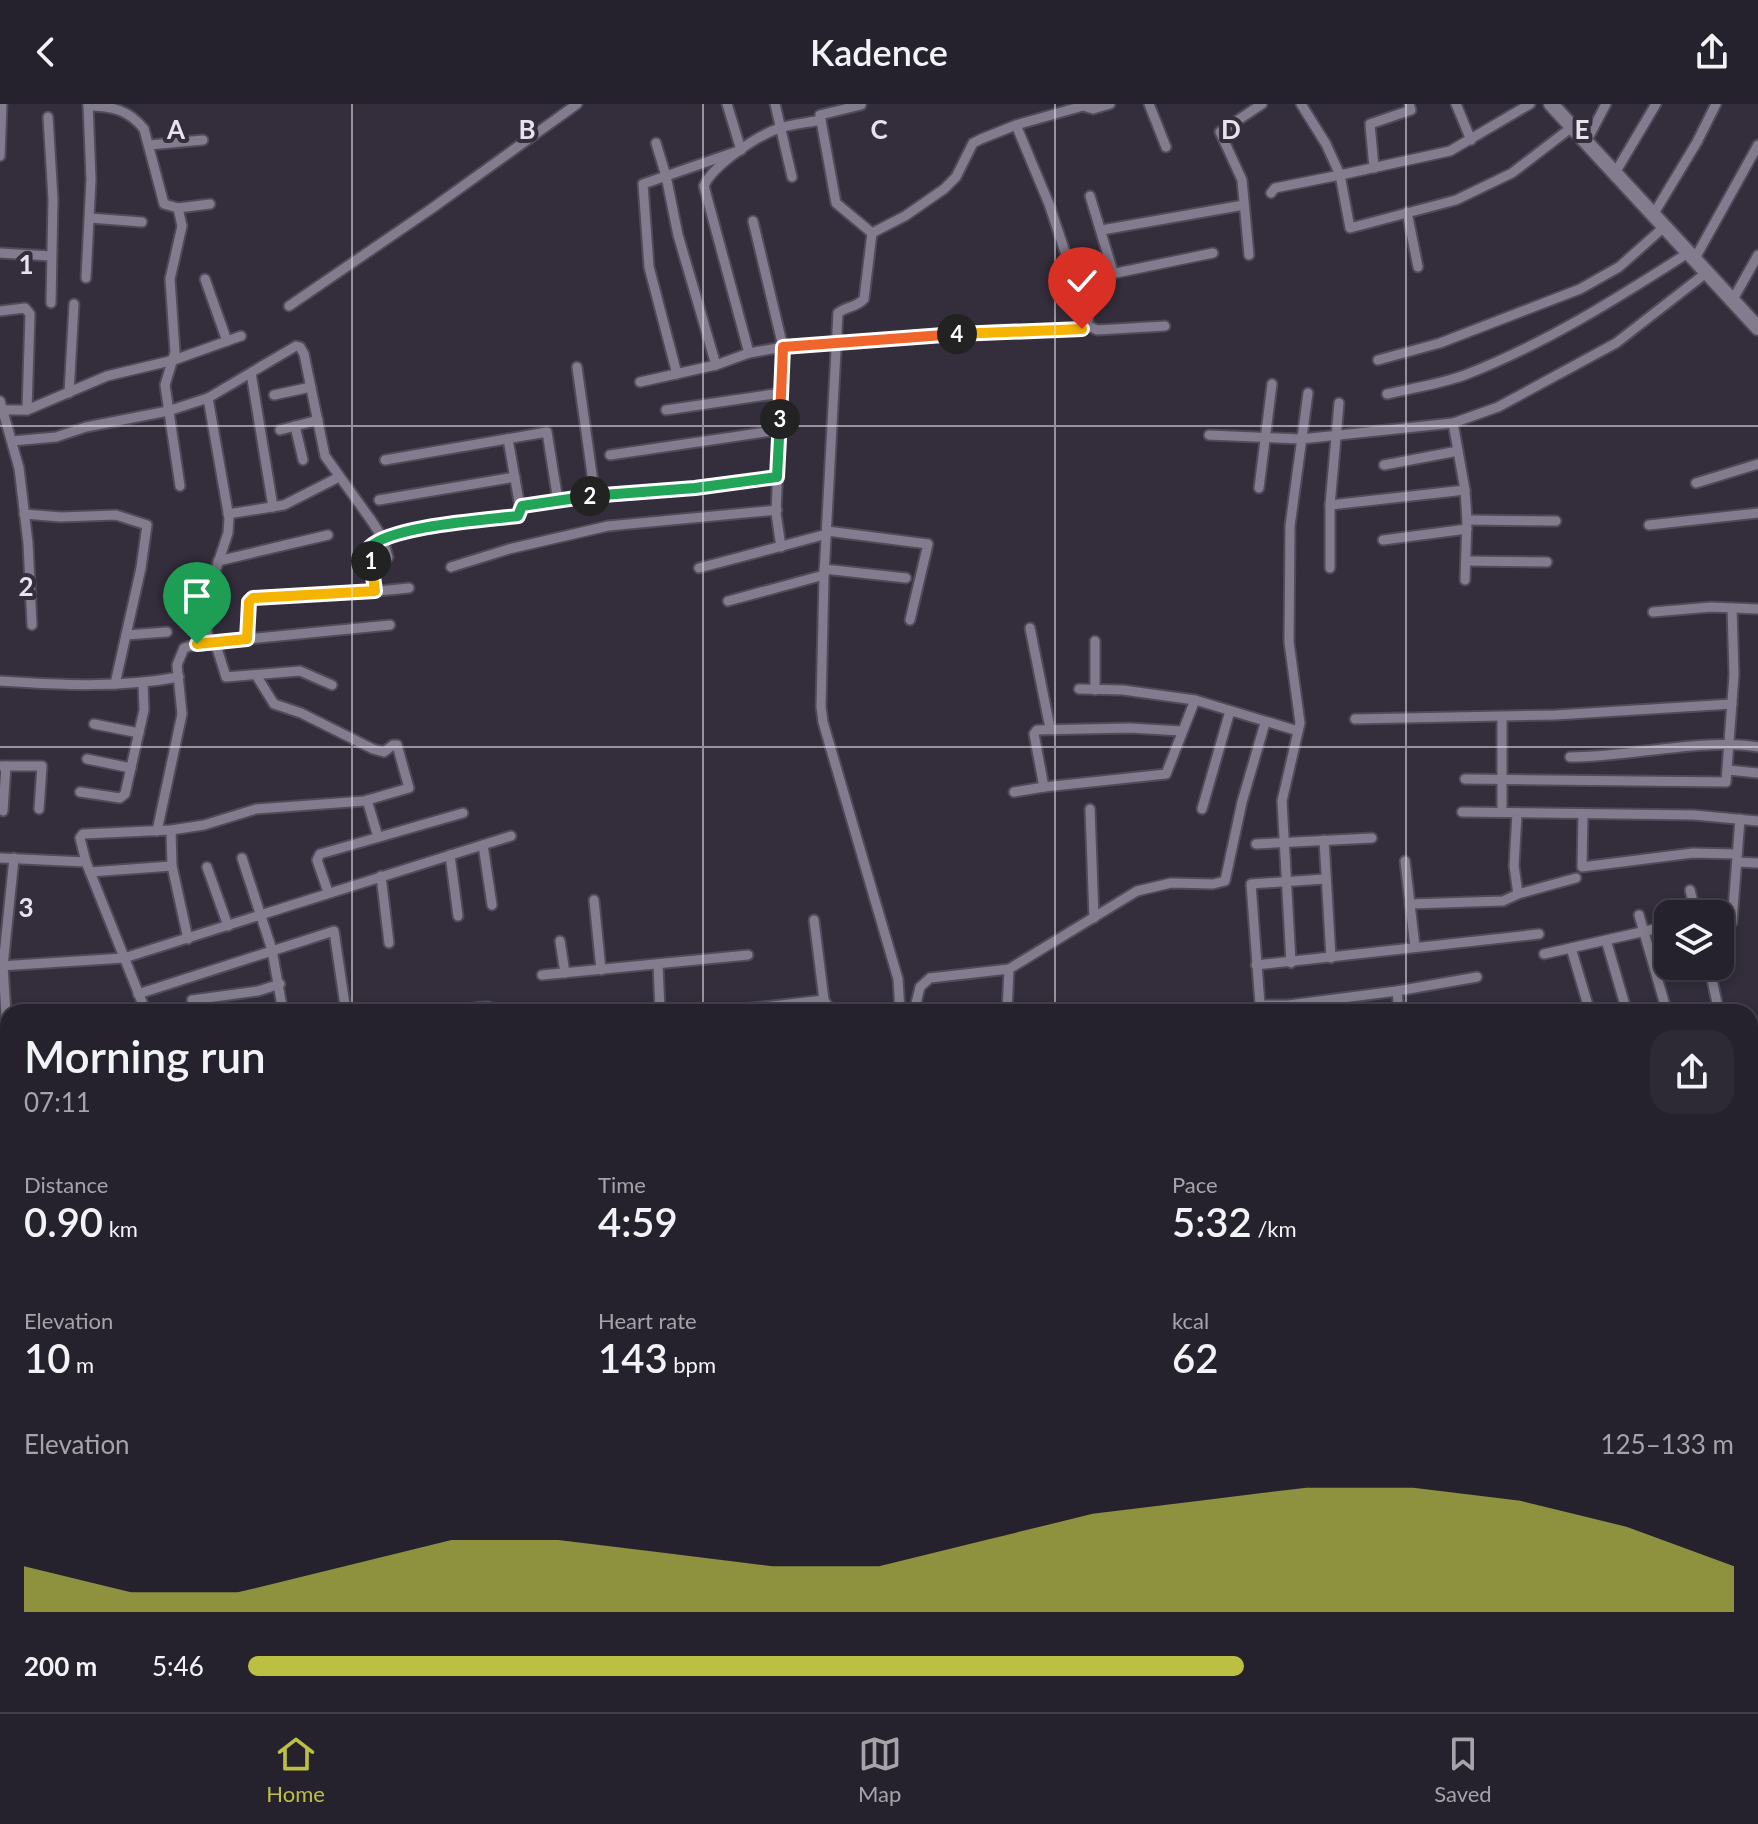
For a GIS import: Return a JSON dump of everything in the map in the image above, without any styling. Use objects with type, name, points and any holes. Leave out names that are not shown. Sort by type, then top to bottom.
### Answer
[{"type":"main road","points":[[1556,106],[1758,328]]},
{"type":"street","points":[[0,156],[2,104]]},
{"type":"street","points":[[289,306],[577,104]]},
{"type":"street","points":[[727,104],[741,150]]},
{"type":"street","points":[[775,104],[792,177]]},
{"type":"street","points":[[872,233],[905,216],[944,189],[956,177],[973,143],[1016,125],[1083,105],[1093,109],[1110,104]]},
{"type":"street","points":[[1149,104],[1166,147]]},
{"type":"street","points":[[1249,255],[1242,180],[1220,132],[1262,104]]},
{"type":"street","points":[[1301,104],[1326,144],[1340,175],[1350,228],[1456,200],[1512,173],[1572,127]]},
{"type":"street","points":[[1374,168],[1370,124],[1411,110],[1409,104]]},
{"type":"street","points":[[1456,104],[1471,140]]},
{"type":"street","points":[[1271,193],[1275,188],[1434,156],[1471,140],[1530,104]]},
{"type":"street","points":[[1586,142],[1606,104]]},
{"type":"street","points":[[1615,173],[1656,104]]},
{"type":"street","points":[[1653,215],[1716,104]]},
{"type":"street","points":[[86,278],[91,179],[88,105],[122,110],[144,129],[161,200],[168,207],[210,204]]},
{"type":"street","points":[[861,105],[820,115],[836,203],[872,233]]},
{"type":"street","points":[[48,117],[53,199],[51,303]]},
{"type":"street","points":[[749,353],[704,186],[707,178],[763,134],[821,120]]},
{"type":"street","points":[[1016,125],[1077,281],[1087,325]]},
{"type":"street","points":[[149,145],[203,140]]},
{"type":"street","points":[[656,143],[678,235],[716,365]]},
{"type":"street","points":[[1387,394],[1464,375],[1542,341],[1691,256],[1758,145]]},
{"type":"street","points":[[677,374],[649,267],[643,184],[741,150]]},
{"type":"street","points":[[1090,196],[1113,272]]},
{"type":"street","points":[[1102,230],[1244,205]]},
{"type":"street","points":[[178,208],[182,226],[170,279],[174,360],[165,385],[180,486]]},
{"type":"street","points":[[1407,212],[1418,267]]},
{"type":"street","points":[[90,218],[142,222]]},
{"type":"street","points":[[753,221],[783,347],[777,477],[781,547]]},
{"type":"street","points":[[1378,360],[1454,338],[1580,289],[1619,267],[1664,227]]},
{"type":"street","points":[[872,233],[864,299],[859,305],[843,308],[838,313],[824,572],[821,707],[898,979],[900,1004]]},
{"type":"street","points":[[0,253],[51,256]]},
{"type":"street","points":[[1077,281],[1213,253]]},
{"type":"street","points":[[1732,301],[1758,255]]},
{"type":"street","points":[[1209,435],[1266,440],[1301,439],[1453,423],[1498,407],[1616,343],[1706,273]]},
{"type":"street","points":[[205,279],[227,341]]},
{"type":"street","points":[[69,393],[74,304]]},
{"type":"street","points":[[0,311],[29,310],[27,410]]},
{"type":"street","points":[[640,382],[783,347],[999,330],[1082,329],[1087,325]]},
{"type":"street","points":[[1087,325],[1097,330],[1165,326]]},
{"type":"street","points":[[32,625],[24,514],[12,441],[1,406],[27,410],[107,376],[174,360],[241,336]]},
{"type":"street","points":[[12,441],[56,437],[86,427],[168,411],[208,398],[296,346],[300,347],[325,456],[382,537],[388,557]]},
{"type":"street","points":[[577,367],[595,496]]},
{"type":"street","points":[[251,373],[273,507]]},
{"type":"street","points":[[1259,488],[1272,384]]},
{"type":"street","points":[[274,395],[311,387]]},
{"type":"street","points":[[666,410],[781,393]]},
{"type":"street","points":[[1291,963],[1282,801],[1300,723],[1289,642],[1290,526],[1308,393]]},
{"type":"street","points":[[208,398],[228,514],[228,533],[204,605],[212,642],[226,677],[300,671],[332,685]]},
{"type":"street","points":[[1330,568],[1330,505],[1339,403]]},
{"type":"street","points":[[280,430],[318,420]]},
{"type":"street","points":[[1453,423],[1465,490],[1465,580]]},
{"type":"street","points":[[295,426],[303,460]]},
{"type":"street","points":[[610,455],[779,430]]},
{"type":"street","points":[[385,460],[547,432],[558,501]]},
{"type":"street","points":[[375,591],[369,550],[382,537],[455,523],[518,516],[522,506],[508,439]]},
{"type":"street","points":[[1384,465],[1458,451]]},
{"type":"street","points":[[1696,483],[1758,464]]},
{"type":"street","points":[[228,514],[284,505],[339,477]]},
{"type":"street","points":[[379,500],[515,477]]},
{"type":"street","points":[[522,506],[777,477]]},
{"type":"street","points":[[1330,505],[1465,490]]},
{"type":"street","points":[[451,567],[509,549],[608,526],[777,510]]},
{"type":"street","points":[[1649,525],[1758,513]]},
{"type":"street","points":[[24,514],[61,517],[116,515],[147,525],[115,684]]},
{"type":"street","points":[[1383,540],[1467,525],[1556,521]]},
{"type":"street","points":[[699,568],[827,532],[928,544],[910,620]]},
{"type":"street","points":[[218,561],[328,535]]},
{"type":"street","points":[[1466,561],[1547,562]]},
{"type":"street","points":[[728,601],[824,572],[906,578]]},
{"type":"street","points":[[247,639],[249,602],[253,598],[409,588]]},
{"type":"street","points":[[1465,779],[1726,782],[1732,704],[1732,608]]},
{"type":"street","points":[[1653,612],[1758,609]]},
{"type":"street","points":[[157,831],[182,714],[179,655],[184,648],[212,642],[390,625]]},
{"type":"street","points":[[1030,628],[1050,728]]},
{"type":"street","points":[[126,635],[167,632]]},
{"type":"street","points":[[1095,641],[1095,690]]},
{"type":"street","points":[[142,1004],[80,846],[83,834],[171,830],[204,825],[256,809],[367,800],[409,788],[400,748],[393,745],[384,752],[373,749],[301,713],[274,704],[256,675]]},
{"type":"street","points":[[0,681],[115,684],[179,677]]},
{"type":"street","points":[[80,792],[124,797],[144,710],[143,683]]},
{"type":"street","points":[[1079,689],[1123,690],[1195,700],[1298,731]]},
{"type":"street","points":[[1014,792],[1166,774],[1195,700]]},
{"type":"street","points":[[1355,719],[1502,717],[1732,704]]},
{"type":"street","points":[[1202,809],[1230,711]]},
{"type":"street","points":[[1502,717],[1502,812]]},
{"type":"street","points":[[916,1004],[920,987],[930,978],[1009,969],[1137,891],[1171,883],[1213,884],[1225,881],[1242,802],[1265,723]]},
{"type":"street","points":[[94,724],[139,733]]},
{"type":"street","points":[[1044,787],[1034,734],[1037,730],[1130,728],[1182,731]]},
{"type":"street","points":[[1570,757],[1600,757],[1730,743],[1758,747]]},
{"type":"street","points":[[87,759],[131,768]]},
{"type":"street","points":[[3,811],[3,766],[42,766],[39,809]]},
{"type":"street","points":[[1728,770],[1758,773]]},
{"type":"street","points":[[367,800],[378,837]]},
{"type":"street","points":[[1090,809],[1094,918]]},
{"type":"street","points":[[1462,812],[1694,815],[1758,821]]},
{"type":"street","points":[[328,892],[317,856],[463,813]]},
{"type":"street","points":[[1517,813],[1514,866],[1518,894]]},
{"type":"street","points":[[1583,814],[1582,867],[1693,853],[1758,863]]},
{"type":"street","points":[[1734,900],[1740,819]]},
{"type":"street","points":[[171,830],[172,866],[188,939]]},
{"type":"street","points":[[2,966],[124,958],[511,836]]},
{"type":"street","points":[[1256,844],[1372,838]]},
{"type":"street","points":[[1324,840],[1331,958]]},
{"type":"street","points":[[483,845],[492,905]]},
{"type":"street","points":[[450,855],[458,916]]},
{"type":"street","points":[[0,858],[88,867],[172,866]]},
{"type":"street","points":[[5,1004],[2,966],[5,900],[14,858]]},
{"type":"street","points":[[242,858],[272,950],[282,1004]]},
{"type":"street","points":[[1405,861],[1415,947]]},
{"type":"street","points":[[207,867],[228,926]]},
{"type":"street","points":[[381,876],[389,943]]},
{"type":"street","points":[[1410,904],[1503,901],[1576,878]]},
{"type":"street","points":[[1260,1004],[1251,884],[1325,879]]},
{"type":"street","points":[[1690,890],[1692,900]]},
{"type":"street","points":[[594,900],[601,970]]},
{"type":"street","points":[[1639,915],[1665,1004]]},
{"type":"street","points":[[814,920],[827,1004]]},
{"type":"street","points":[[1544,954],[1654,930]]},
{"type":"street","points":[[138,994],[334,931],[345,1004]]},
{"type":"street","points":[[1256,965],[1539,934]]},
{"type":"street","points":[[1606,940],[1625,1004]]},
{"type":"street","points":[[560,941],[565,973]]},
{"type":"street","points":[[1571,948],[1588,1004]]},
{"type":"street","points":[[542,975],[748,955]]},
{"type":"street","points":[[658,964],[660,1004]]},
{"type":"street","points":[[1007,1004],[1009,969]]},
{"type":"street","points":[[1283,1004],[1397,991],[1477,977]]},
{"type":"street","points":[[1712,980],[1717,1004]]},
{"type":"street","points":[[192,1000],[258,991],[280,984]]},
{"type":"street","points":[[1397,991],[1398,1004]]},
{"type":"street","points":[[789,1004],[824,1000]]},
{"type":"route","points":[[197,644],[247,639],[249,602],[253,598],[375,591],[369,550],[382,537],[455,523],[518,516],[522,506],[777,477],[783,347],[999,330],[1082,329]]}]
